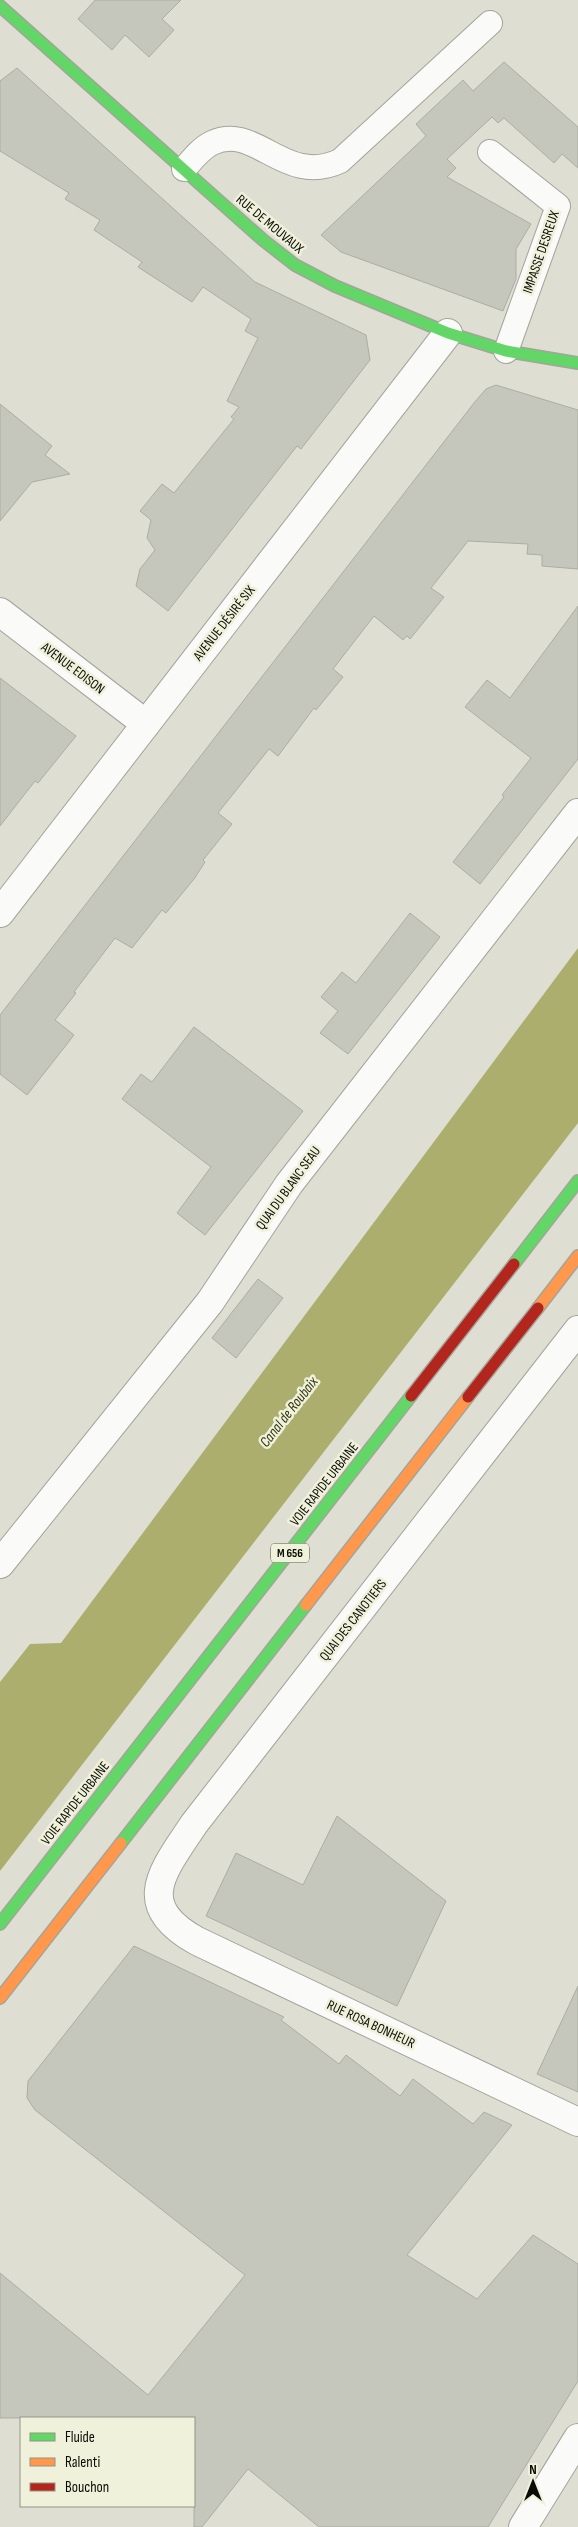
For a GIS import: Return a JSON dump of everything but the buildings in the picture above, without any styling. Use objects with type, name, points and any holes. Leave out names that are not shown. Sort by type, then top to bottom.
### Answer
[{"type":"main road","name":"RUE DE MOUVAUX","points":[[0,6],[263,240],[295,265],[335,286],[448,333],[506,351],[578,364]]},
{"type":"main road","name":"VOIE RAPIDE URBAINE","points":[[0,1924],[578,1180]]},
{"type":"main road","points":[[0,1998],[578,1256]]},
{"type":"street","name":"AVENUE DÉSIRÉ SIX","points":[[0,913],[448,333]]},
{"type":"street","name":"AVENUE EDISON","points":[[0,612],[146,724]]},
{"type":"street","name":"QUAI DU BLANC SEAU","points":[[6,1545],[210,1302],[289,1184],[578,813]]},
{"type":"street","name":"QUAI DES CANOTIERS","points":[[168,1921],[159,1897],[159,1883],[167,1865],[194,1824],[578,1330]]},
{"type":"street","name":"RUE ROSA BONHEUR","points":[[168,1921],[178,1931],[196,1941],[578,2122]]},
{"type":"street","points":[[523,2527],[578,2439]]},
{"type":"lane","points":[[184,169],[210,143],[230,139],[250,143],[296,166],[319,168],[335,163],[490,23]]},
{"type":"lane","name":"IMPASSE DESREUX","points":[[490,152],[558,206],[506,351]]},
{"type":"water","name":"Canal de Roubaix","points":[[578,948],[578,1123],[0,1871],[0,1682],[30,1644],[61,1643]]},
{"type":"traffic: fast","points":[[0,6],[263,240],[295,265],[335,286],[448,333],[506,351],[578,363]]},
{"type":"traffic: fast","points":[[514,1264],[578,1181]]},
{"type":"traffic: fast","points":[[0,1924],[411,1396]]},
{"type":"traffic: fast","points":[[121,1843],[306,1605]]},
{"type":"traffic: slow","points":[[538,1308],[578,1256]]},
{"type":"traffic: slow","points":[[306,1605],[468,1397]]},
{"type":"traffic: slow","points":[[0,1998],[121,1843]]},
{"type":"traffic: jam","points":[[411,1396],[514,1264]]},
{"type":"traffic: jam","points":[[468,1397],[538,1308]]}]
